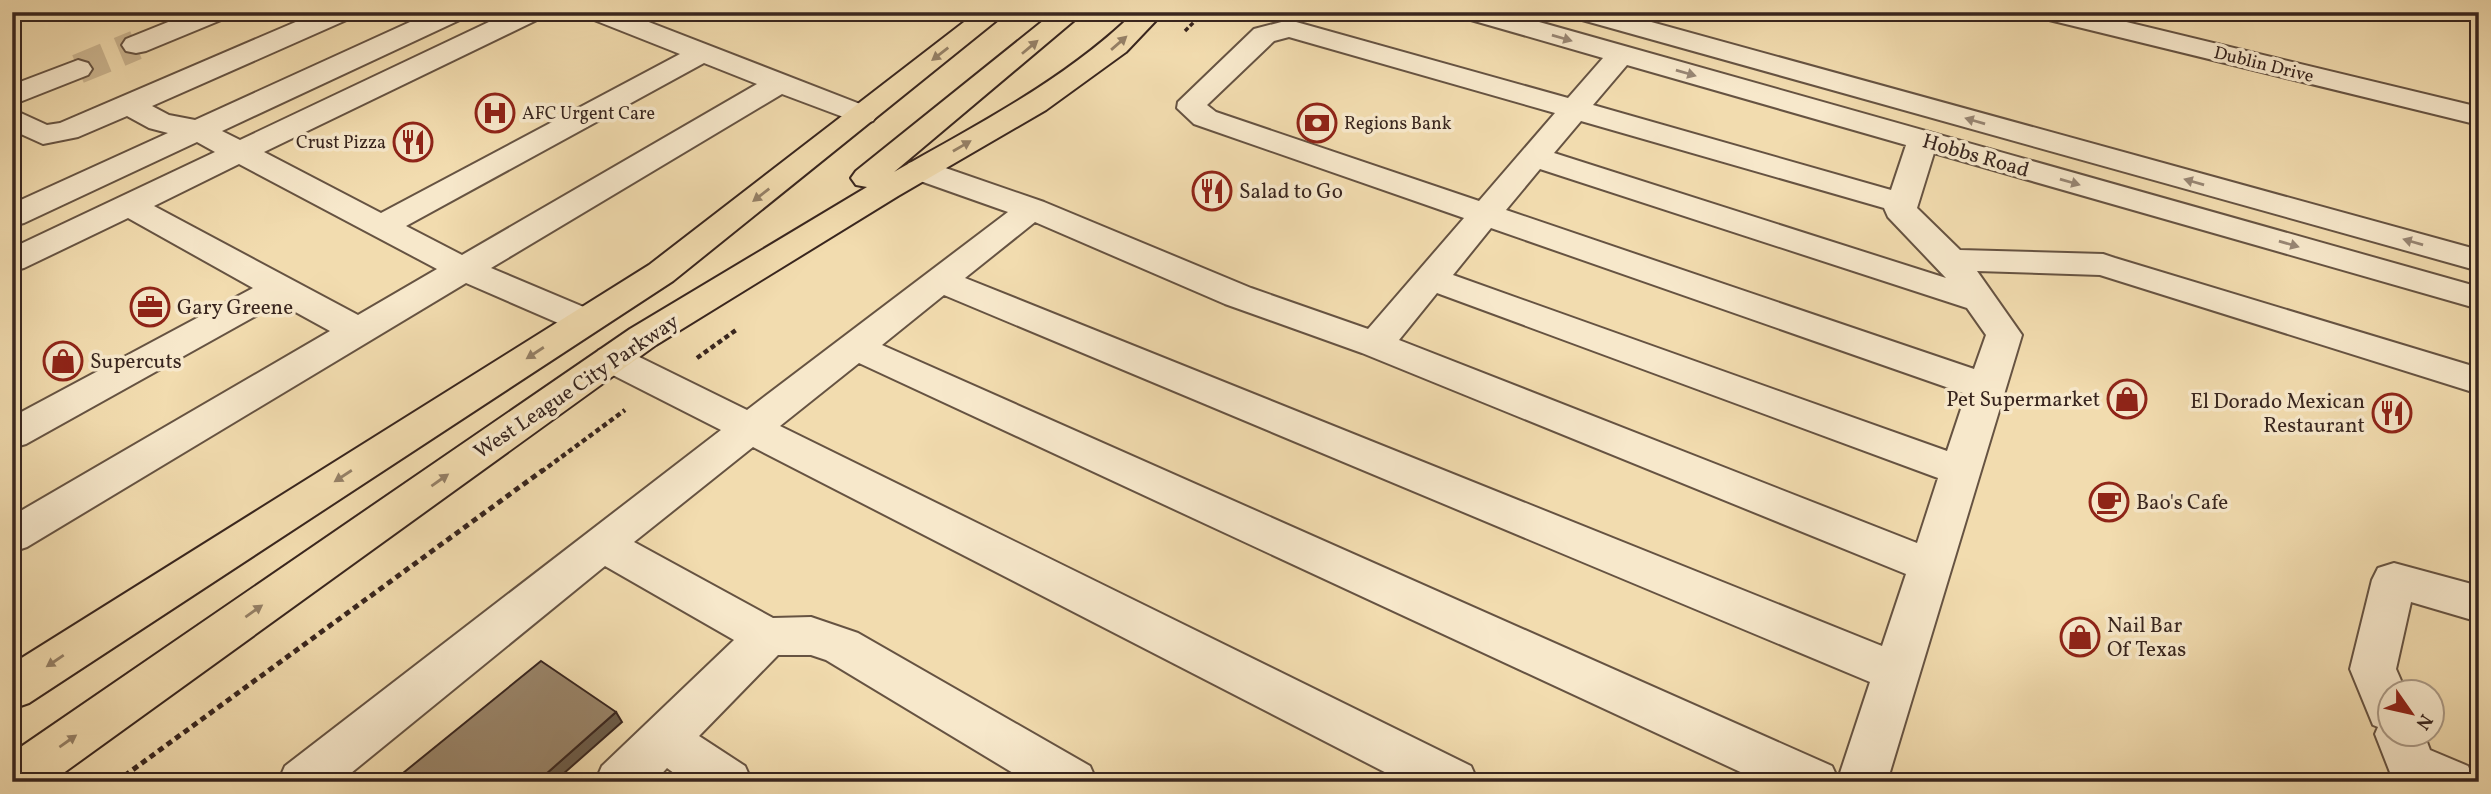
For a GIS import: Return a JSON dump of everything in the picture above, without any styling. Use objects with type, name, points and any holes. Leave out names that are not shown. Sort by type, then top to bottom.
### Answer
[{"type":"main road","points":[[12,689],[662,272],[994,12]]},
{"type":"main road","points":[[627,348],[874,173],[1072,12]]},
{"type":"main road","name":"West League City Parkway","points":[[12,781],[627,348],[920,170],[1036,104],[1116,46],[1151,12]]},
{"type":"street","points":[[136,45],[217,12]]},
{"type":"street","points":[[12,118],[43,135],[67,131],[342,12]]},
{"type":"street","points":[[12,216],[455,12]]},
{"type":"street","points":[[12,261],[532,12]]},
{"type":"street","points":[[598,12],[862,115]]},
{"type":"street","name":"Hobbs Road","points":[[1473,12],[2479,298]]},
{"type":"street","name":"Hobbs Road","points":[[1584,12],[2479,261]]},
{"type":"street","name":"Dublin Drive","points":[[2050,12],[2479,116]]},
{"type":"street","points":[[1902,202],[1289,28],[1264,35],[1193,102],[1192,108],[1205,118],[1987,387]]},
{"type":"street","points":[[381,226],[702,53]]},
{"type":"street","points":[[1375,344],[1621,54]]},
{"type":"street","points":[[12,96],[78,69]]},
{"type":"street","points":[[12,536],[779,83]]},
{"type":"street","points":[[128,104],[160,122],[197,130],[465,270],[585,321]]},
{"type":"street","points":[[1862,782],[2004,335],[1951,260],[1900,210],[1923,140]]},
{"type":"street","points":[[1534,157],[1979,300]]},
{"type":"street","points":[[920,170],[1032,209],[1238,296],[1375,344],[1930,566]]},
{"type":"street","points":[[128,205],[360,332]]},
{"type":"street","points":[[303,782],[602,544],[1032,209]]},
{"type":"street","points":[[1951,260],[2103,265],[2479,382]]},
{"type":"street","points":[[1431,279],[1961,471]]},
{"type":"street","points":[[940,281],[1896,672]]},
{"type":"street","points":[[12,434],[279,288]]},
{"type":"street","points":[[855,347],[1814,782]]},
{"type":"street","points":[[627,348],[751,427],[1453,782]]},
{"type":"street","points":[[602,544],[767,637],[811,636],[842,646],[1072,782]]},
{"type":"street","points":[[2376,678],[2373,669],[2394,580],[2479,604]]},
{"type":"street","points":[[620,782],[767,637]]},
{"type":"street","points":[[663,739],[727,782]]},
{"type":"street","points":[[2404,748],[2410,765],[2450,782]]},
{"type":"building","points":[[541,661],[616,712],[537,782],[392,782]]},
{"type":"tunnel","points":[[78,69],[136,45]]},
{"type":"place","name":"AFC Urgent Care","points":[[495,113]]},
{"type":"place","name":"Regions Bank","points":[[1317,123]]},
{"type":"place","name":"Crust Pizza","points":[[413,142]]},
{"type":"place","name":"Salad to Go","points":[[1212,191]]},
{"type":"place","name":"Gary Greene","points":[[150,307]]},
{"type":"place","name":"Supercuts","points":[[63,361]]},
{"type":"place","name":"Pet Supermarket","points":[[2127,399]]},
{"type":"place","name":"El Dorado Mexican Restaurant","points":[[2392,413]]},
{"type":"place","name":"Bao's Cafe","points":[[2109,502]]},
{"type":"place","name":"Nail Bar Of Texas","points":[[2080,637]]}]
